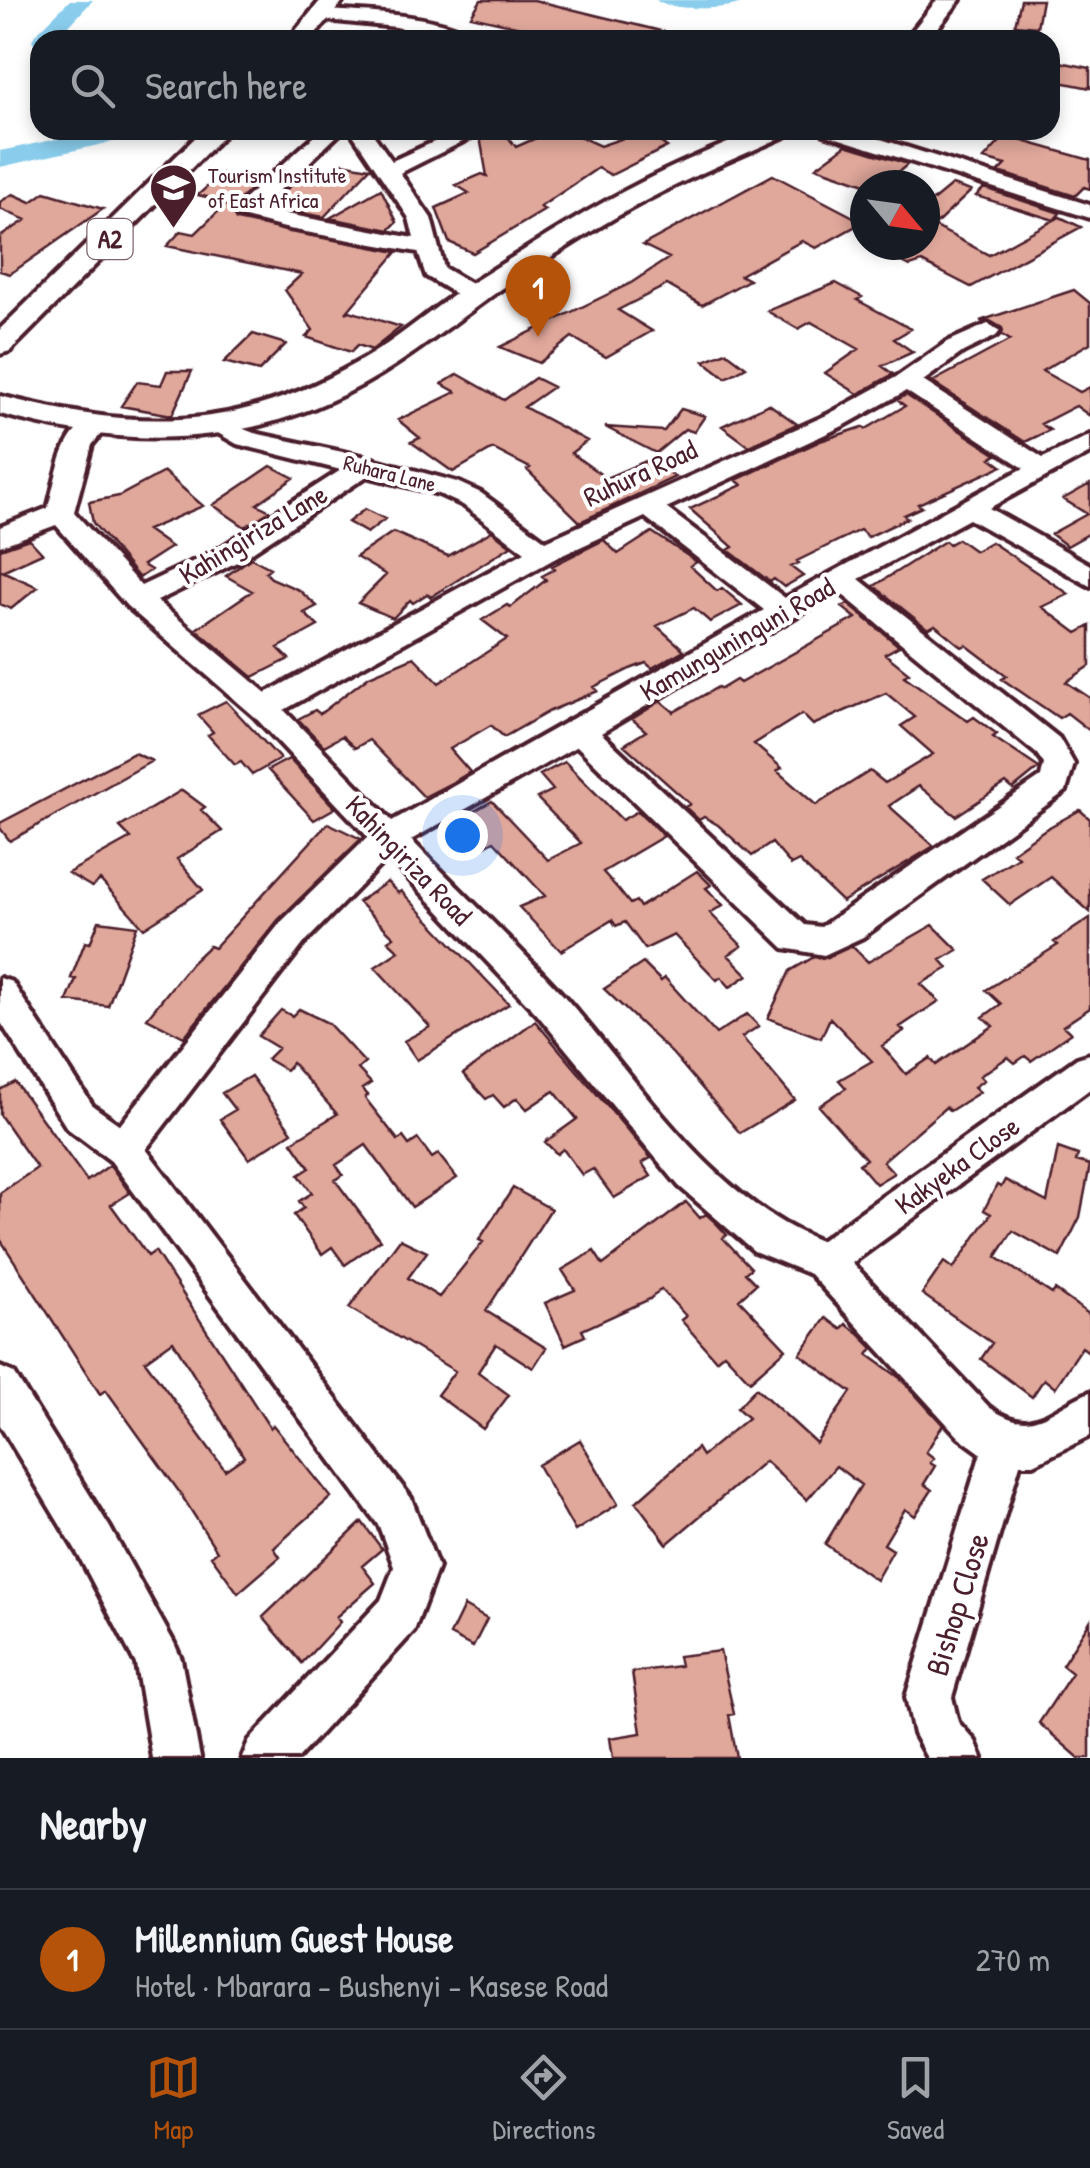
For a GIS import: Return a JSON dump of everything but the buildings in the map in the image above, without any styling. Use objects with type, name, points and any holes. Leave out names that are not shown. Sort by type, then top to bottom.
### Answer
[{"type":"main road","points":[[924,30],[949,0]]},
{"type":"main road","points":[[308,30],[327,8]]},
{"type":"main road","name":"A2","points":[[0,345],[207,140]]},
{"type":"main road","points":[[1,409],[112,438],[225,431],[302,410],[365,379],[472,294],[634,196],[756,140]]},
{"type":"street","points":[[327,8],[441,30]]},
{"type":"street","points":[[321,140],[246,210],[289,223],[428,247]]},
{"type":"street","points":[[367,140],[420,218],[434,271],[472,294]]},
{"type":"street","points":[[387,171],[454,140]]},
{"type":"street","points":[[863,140],[1090,212]]},
{"type":"street","name":"Ruhura Road","points":[[264,708],[544,553],[836,420],[907,381],[955,346],[988,331]]},
{"type":"street","points":[[907,381],[1041,468]]},
{"type":"street","name":"Ruhara Lane","points":[[225,431],[422,479],[472,499],[544,553]]},
{"type":"street","points":[[0,536],[60,514],[80,443],[89,432]]},
{"type":"street","name":"Kamunguninguni Road","points":[[124,1149],[293,932],[386,839],[580,731],[782,610],[1090,443]]},
{"type":"street","name":"Kahingiriza Lane","points":[[137,599],[227,556],[366,466]]},
{"type":"street","points":[[647,506],[782,610]]},
{"type":"street","points":[[969,508],[1090,578]]},
{"type":"street","name":"Kahingiriza Road","points":[[60,514],[137,599],[264,708],[549,1004],[692,1174],[768,1238],[824,1262]]},
{"type":"street","points":[[580,731],[796,938],[824,941],[851,927],[1055,782],[1060,764],[1048,746],[840,578]]},
{"type":"street","points":[[0,992],[80,1116],[124,1149],[396,1513],[416,1567],[398,1615],[266,1758]]},
{"type":"street","name":"Kakyeka Close","points":[[824,1262],[1090,1069]]},
{"type":"street","points":[[824,1262],[974,1422],[1005,1444],[1034,1443],[1090,1414]]},
{"type":"street","points":[[0,1387],[94,1541],[158,1659],[176,1758]]},
{"type":"street","name":"Bishop Close","points":[[958,1758],[936,1734],[929,1697],[1005,1444]]},
{"type":"waterway","points":[[53,30],[82,0]]},
{"type":"waterway","points":[[667,0],[736,0]]},
{"type":"waterway","points":[[0,159],[88,140]]},
{"type":"place","name":"Tourism Institute of East Africa","points":[[173,230]]},
{"type":"place","name":"Millennium Guest House","points":[[538,337]]}]
